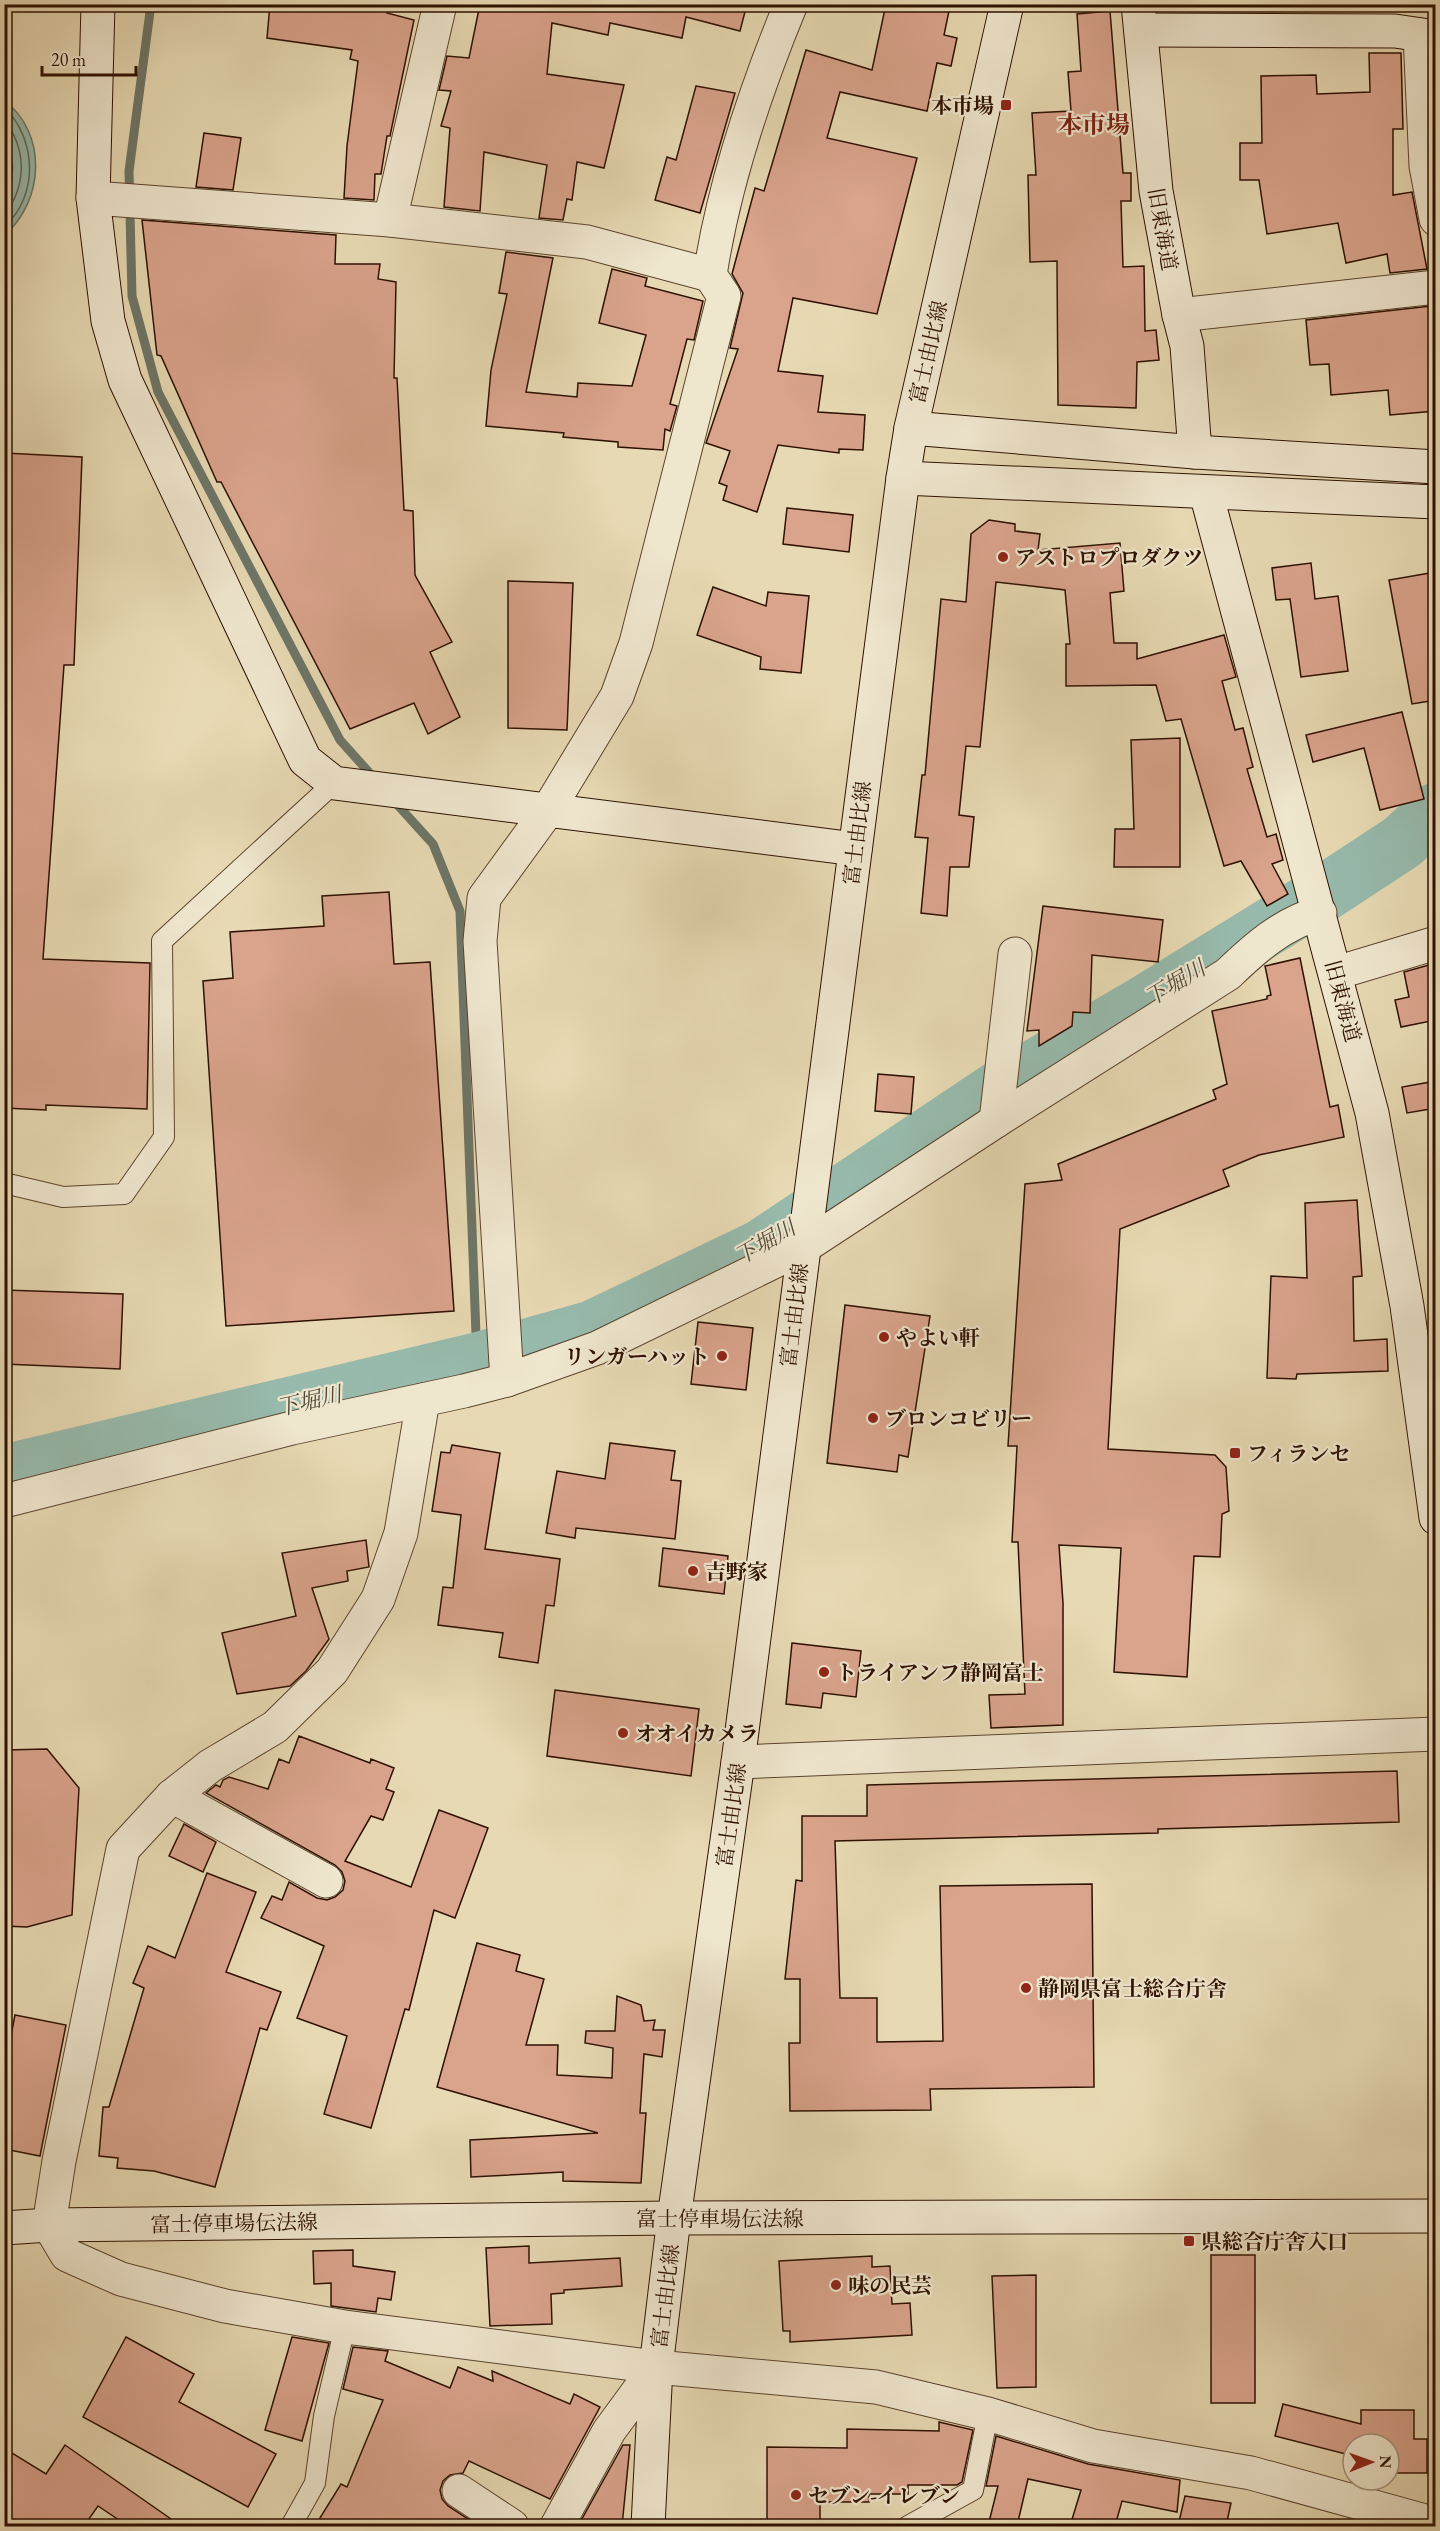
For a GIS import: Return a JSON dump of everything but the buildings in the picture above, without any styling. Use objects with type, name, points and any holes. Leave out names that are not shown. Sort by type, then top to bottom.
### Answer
[{"type":"street","points":[[98,4],[101,199],[108,321],[125,381],[305,760],[345,784],[855,849]]},
{"type":"street","points":[[390,220],[440,4]]},
{"type":"street","points":[[710,275],[716,235],[761,76],[791,4]]},
{"type":"street","name":"富士由比線","points":[[648,2526],[656,2367],[674,2218],[738,1762],[802,1248],[903,478],[911,428],[1006,4]]},
{"type":"street","points":[[1139,17],[1395,31],[1428,36],[1426,166],[1436,219]]},
{"type":"street","name":"旧東海道","points":[[1139,17],[1156,191],[1187,346],[1195,452]]},
{"type":"street","points":[[101,199],[390,220],[587,242],[710,275],[724,296],[636,643],[617,696],[548,810],[484,898],[480,941],[507,1380]]},
{"type":"street","points":[[1179,315],[1436,287]]},
{"type":"street","points":[[911,428],[1195,452],[1436,468]]},
{"type":"street","points":[[903,478],[1436,502]]},
{"type":"street","name":"旧東海道","points":[[1206,493],[1336,973],[1374,1124],[1407,1306],[1436,1518]]},
{"type":"street","points":[[4,1501],[292,1428],[507,1380],[597,1348],[802,1248],[996,1121],[1228,974],[1254,948],[1298,919],[1317,902]]},
{"type":"street","points":[[1336,973],[1436,943]]},
{"type":"street","points":[[996,1121],[1000,1067],[1015,954]]},
{"type":"street","points":[[423,1400],[401,1533],[378,1599],[332,1671],[275,1727],[210,1766],[172,1796],[123,1849],[59,2161],[49,2225],[67,2255],[121,2279],[225,2306],[345,2327],[656,2367],[876,2387],[988,2414],[1093,2446],[1251,2473],[1436,2524]]},
{"type":"street","points":[[738,1762],[1436,1734]]},
{"type":"street","points":[[172,1796],[326,1881]]},
{"type":"street","name":"富士停車場伝法線","points":[[5,2230],[49,2225],[674,2218],[1436,2216]]},
{"type":"street","points":[[557,2526],[609,2431],[656,2367]]},
{"type":"street","points":[[459,2491],[512,2526]]},
{"type":"lane","points":[[4,1183],[63,1197],[124,1194],[164,1137],[162,941],[345,784]]},
{"type":"lane","points":[[291,2526],[315,2483],[324,2416],[345,2327]]},
{"type":"lane","points":[[908,2526],[973,2490],[988,2414]]},
{"type":"water","points":[[4,100],[18,114],[28,131],[34,148],[36,167],[27,204],[18,221],[5,235]]},
{"type":"waterway","points":[[151,4],[129,171],[132,296],[158,392],[340,740],[375,779]]},
{"type":"waterway","points":[[394,801],[433,844],[460,911],[477,1361]]},
{"type":"waterway","name":"下堀川","points":[[4,1473],[477,1361],[592,1329],[761,1248],[999,1089],[1144,1004],[1329,890],[1402,842],[1436,811]]},
{"type":"place","name":"本市場","points":[[1006,105]]},
{"type":"place","name":"アストロプロダクツ","points":[[1003,557]]},
{"type":"place","name":"やよい軒","points":[[884,1337]]},
{"type":"place","name":"リンガーハット","points":[[722,1356]]},
{"type":"place","name":"ブロンコビリー","points":[[873,1418]]},
{"type":"place","name":"フィランセ","points":[[1235,1453]]},
{"type":"place","name":"吉野家","points":[[693,1571]]},
{"type":"place","name":"トライアンフ静岡富士","points":[[824,1672]]},
{"type":"place","name":"オオイカメラ","points":[[623,1733]]},
{"type":"place","name":"静岡県富士総合庁舎","points":[[1026,1988]]},
{"type":"place","name":"県総合庁舎入口","points":[[1189,2241]]},
{"type":"place","name":"味の民芸","points":[[836,2285]]},
{"type":"place","name":"セブン-イレブン","points":[[796,2495]]},
{"type":"district","name":"本市場","points":[[1094,124]]}]
